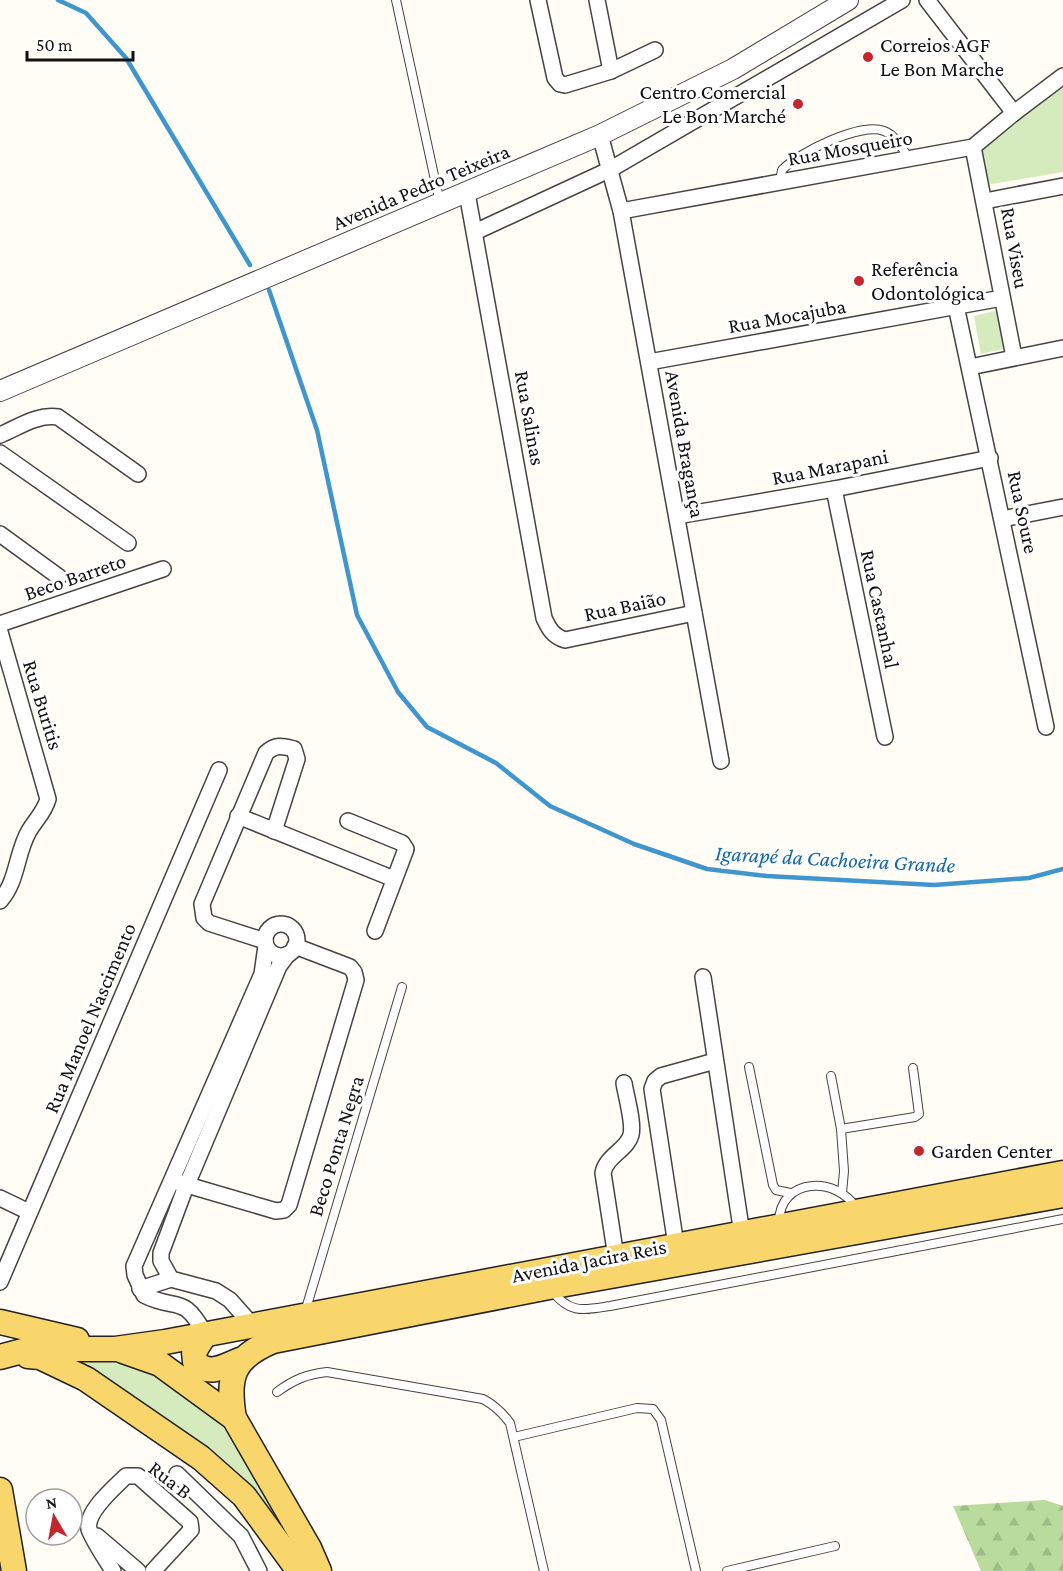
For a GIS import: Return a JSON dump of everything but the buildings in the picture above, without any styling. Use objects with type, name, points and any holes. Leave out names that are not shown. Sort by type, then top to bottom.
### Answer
[{"type":"main road","name":"Avenida Jacira Reis","points":[[115,1348],[253,1326],[1063,1173]]},
{"type":"main road","name":"Avenida Jacira Reis","points":[[205,1334],[194,1352],[195,1362],[206,1371],[240,1360],[258,1347],[282,1339],[549,1287],[1063,1195]]},
{"type":"main road","points":[[0,1322],[115,1348],[160,1364],[234,1418]]},
{"type":"main road","points":[[5,1355],[30,1349],[115,1348]]},
{"type":"main road","points":[[5,1355],[40,1357],[86,1379],[201,1458],[244,1496],[299,1571]]},
{"type":"main road","points":[[240,1360],[231,1391],[234,1418],[309,1548],[319,1571]]},
{"type":"main road","points":[[0,1490],[14,1571]]},
{"type":"main road","points":[[0,1557],[3,1571]]},
{"type":"street","points":[[538,0],[557,82],[565,85],[611,70],[655,50]]},
{"type":"street","points":[[597,0],[611,70]]},
{"type":"street","name":"Avenida Pedro Teixeira","points":[[0,391],[467,194],[600,135],[733,69],[848,0]]},
{"type":"street","points":[[475,232],[611,169],[902,0]]},
{"type":"street","points":[[927,0],[1014,113]]},
{"type":"street","name":"Rua Mosqueiro","points":[[621,211],[973,147],[1063,76]]},
{"type":"street","name":"Avenida Bragança","points":[[600,135],[621,211],[721,761]]},
{"type":"street","name":"Rua Viseu","points":[[973,147],[1014,357]]},
{"type":"street","points":[[985,201],[1063,186]]},
{"type":"street","name":"Rua Salinas","points":[[467,194],[544,618],[549,630],[557,638],[565,640]]},
{"type":"street","name":"Rua Mocajuba","points":[[649,362],[1002,298]]},
{"type":"street","name":"Rua Soure","points":[[956,306],[1046,727]]},
{"type":"street","points":[[970,367],[1063,348]]},
{"type":"street","points":[[0,435],[47,415],[58,417],[138,474]]},
{"type":"street","points":[[0,453],[128,543]]},
{"type":"street","name":"Rua Marapani","points":[[677,516],[834,489],[990,458]]},
{"type":"street","name":"Rua Castanhal","points":[[834,489],[885,737]]},
{"type":"street","points":[[1002,519],[1063,507]]},
{"type":"street","points":[[0,534],[59,577]]},
{"type":"street","name":"Beco Barreto","points":[[0,624],[163,569]]},
{"type":"street","name":"Rua Baião","points":[[565,640],[694,613]]},
{"type":"street","name":"Rua Buritis","points":[[0,632],[48,799],[45,808],[24,840],[13,881],[0,901]]},
{"type":"street","points":[[171,1180],[276,1211],[284,1210],[290,1205],[356,980],[354,972],[350,967],[292,950],[278,956],[273,954],[266,944],[209,923],[202,912],[202,904],[266,753],[273,746],[278,745],[294,749],[297,759],[274,831]]},
{"type":"street","name":"Rua Manoel Nascimento","points":[[0,1282],[219,770]]},
{"type":"street","points":[[238,816],[394,879]]},
{"type":"street","points":[[348,821],[406,846],[375,931]]},
{"type":"street","points":[[171,1279],[162,1261],[161,1253],[186,1186],[279,966],[296,941],[291,927],[281,924],[271,928],[265,936],[262,974],[134,1266],[135,1275],[144,1295],[177,1303],[187,1308],[205,1334]]},
{"type":"street","points":[[703,977],[742,1234]]},
{"type":"street","points":[[676,1245],[652,1089],[655,1081],[661,1076],[715,1061]]},
{"type":"street","points":[[616,1257],[603,1173],[604,1166],[628,1141],[632,1133],[624,1083]]},
{"type":"street","points":[[0,1198],[29,1212]]},
{"type":"street","points":[[140,1288],[171,1279],[216,1291],[230,1300],[253,1326]]},
{"type":"street","points":[[177,1474],[241,1536],[259,1571]]},
{"type":"street","name":"Rua B","points":[[89,1529],[94,1509],[126,1476],[138,1476],[190,1522],[190,1530],[153,1571]]},
{"type":"street","points":[[89,1529],[112,1571]]},
{"type":"street","points":[[89,1529],[138,1571]]},
{"type":"lane","points":[[396,0],[440,205]]},
{"type":"lane","points":[[780,182],[783,170],[814,147],[870,128],[884,130],[892,136],[909,159]]},
{"type":"lane","name":"Beco Ponta Negra","points":[[303,1316],[402,987]]},
{"type":"lane","points":[[749,1067],[773,1185],[776,1190],[790,1193]]},
{"type":"lane","points":[[841,1129],[915,1117],[919,1114],[913,1068]]},
{"type":"lane","points":[[831,1076],[841,1129],[844,1171],[842,1193]]},
{"type":"lane","points":[[779,1227],[779,1213],[783,1201],[790,1193],[801,1188],[829,1187],[852,1201],[859,1212]]},
{"type":"lane","name":"Avenida Jacira Reis","points":[[549,1287],[563,1305],[588,1309],[1063,1219]]},
{"type":"lane","points":[[277,1392],[297,1378],[310,1373],[327,1372],[476,1398],[493,1405],[504,1414],[510,1423],[544,1571]]},
{"type":"lane","points":[[514,1437],[637,1408],[653,1409],[661,1420],[696,1571]]},
{"type":"lane","points":[[728,1571],[835,1546]]},
{"type":"green space","points":[[1063,85],[1063,172],[986,185],[978,148]]},
{"type":"green space","points":[[999,310],[1006,348],[981,354],[974,316]]},
{"type":"green space","points":[[40,1354],[107,1355],[145,1368],[217,1416],[311,1571],[242,1485]]},
{"type":"green space","points":[[1045,1500],[1063,1506],[1063,1571],[981,1571],[953,1506]]},
{"type":"waterway","name":"Igarapé da Cachoeira Grande","points":[[58,0],[86,13],[126,58],[250,265]]},
{"type":"waterway","name":"Igarapé da Cachoeira Grande","points":[[269,290],[317,430],[357,615],[398,692],[427,727],[496,763],[550,806],[634,844],[707,869],[767,876],[934,885],[1029,878],[1063,869]]},
{"type":"place","name":"Correios AGF Le Bon Marche","points":[[868,57]]},
{"type":"place","name":"Centro Comercial Le Bon Marché","points":[[798,104]]},
{"type":"place","name":"Referência Odontológica","points":[[859,281]]},
{"type":"place","name":"Garden Center","points":[[919,1151]]}]
